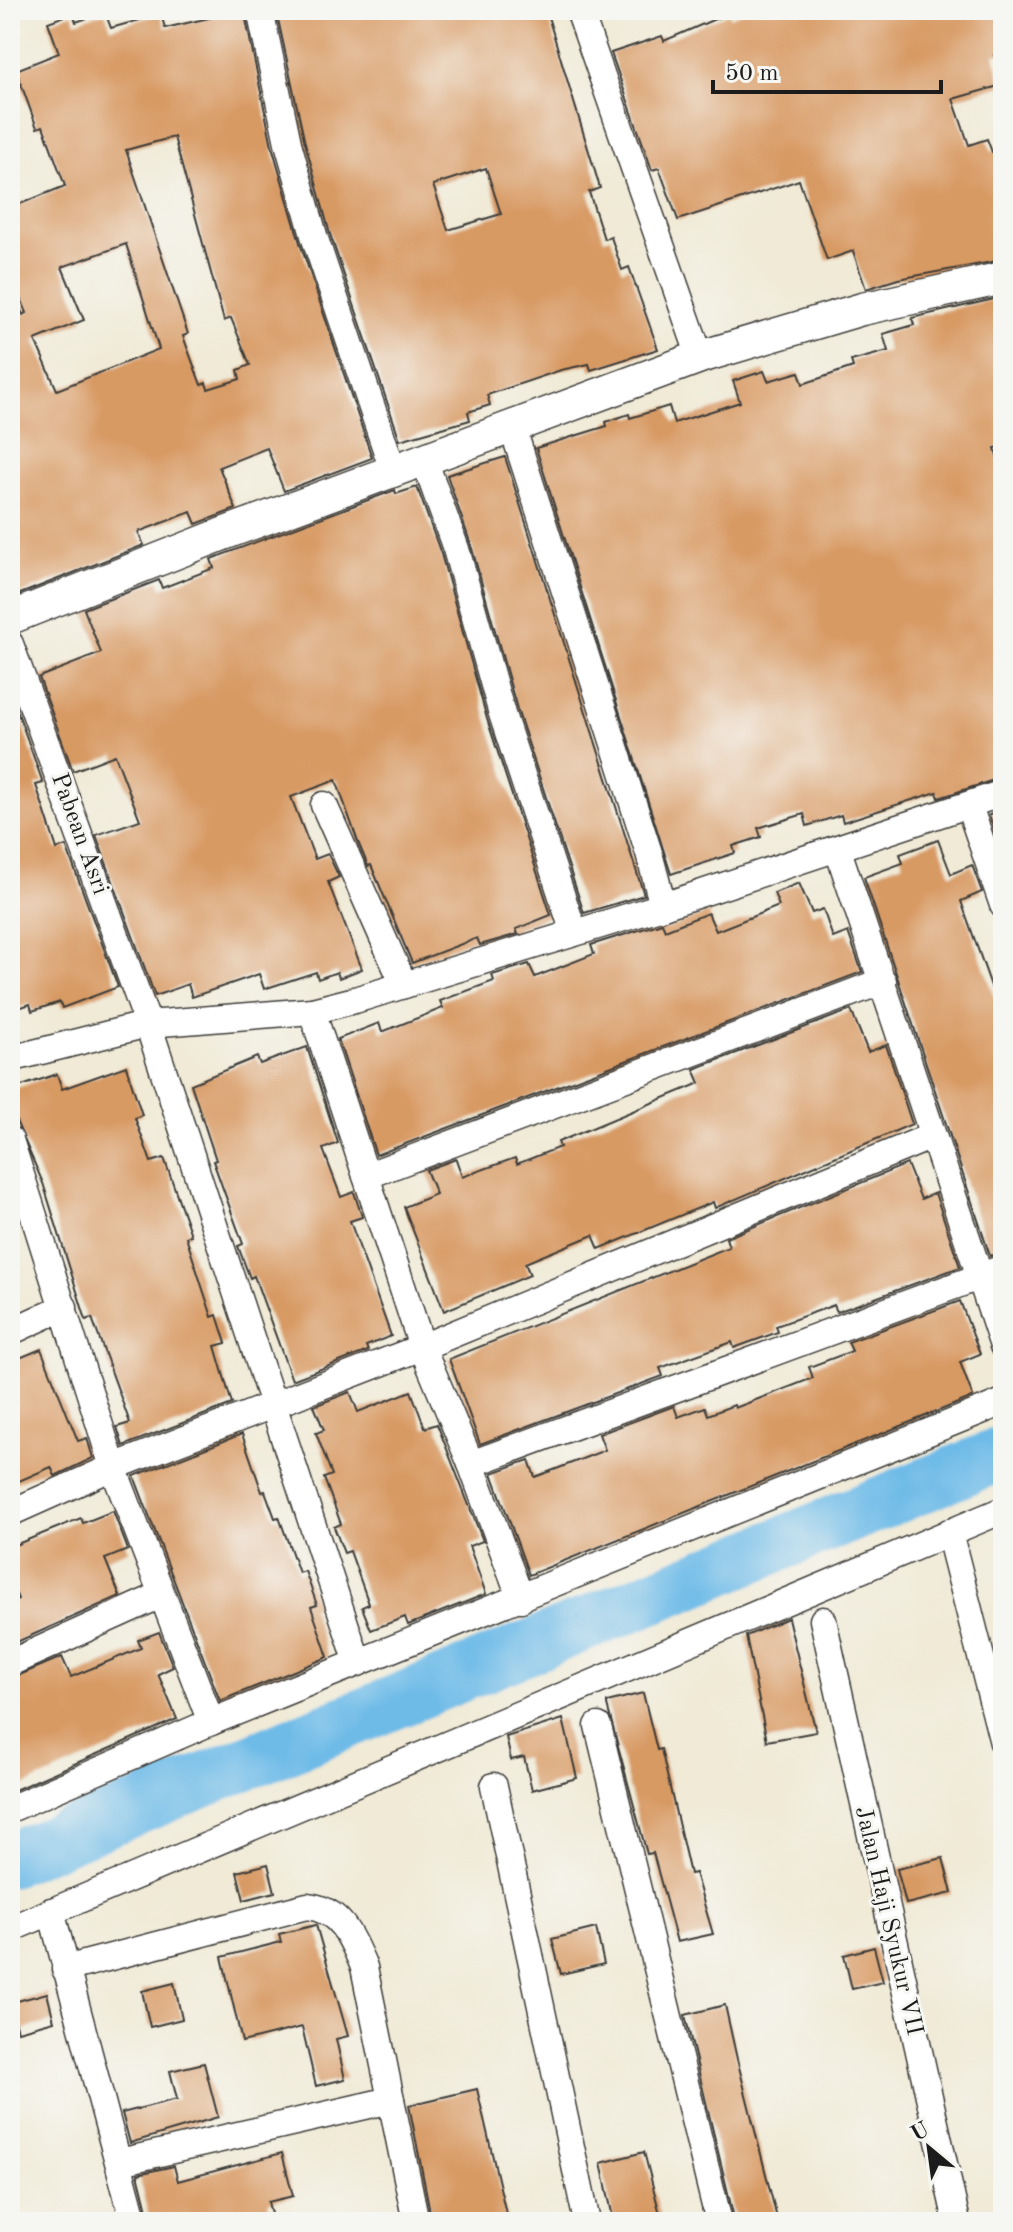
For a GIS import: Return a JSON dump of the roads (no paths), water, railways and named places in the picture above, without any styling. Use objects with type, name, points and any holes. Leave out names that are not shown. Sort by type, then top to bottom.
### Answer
[{"type":"street","points":[[260,10],[288,143],[311,226],[393,470]]},
{"type":"street","points":[[579,10],[700,357]]},
{"type":"street","points":[[10,618],[393,470],[700,357],[862,309],[1003,278]]},
{"type":"street","points":[[512,426],[649,853],[663,906]]},
{"type":"street","points":[[424,459],[456,549],[502,714],[574,933]]},
{"type":"street","name":"Pabean Asri","points":[[10,644],[148,1024],[358,1663]]},
{"type":"street","points":[[10,1059],[148,1024],[312,1011],[663,906],[1003,793]]},
{"type":"street","points":[[324,805],[404,985]]},
{"type":"street","points":[[969,806],[1003,905]]},
{"type":"street","points":[[838,850],[977,1278],[1003,1346]]},
{"type":"street","points":[[366,1176],[883,981]]},
{"type":"street","points":[[312,1011],[422,1347],[471,1464],[521,1599]]},
{"type":"street","points":[[10,1513],[113,1467],[422,1347],[932,1136]]},
{"type":"street","points":[[12,1151],[113,1467],[211,1722]]},
{"type":"street","points":[[471,1464],[1003,1268]]},
{"type":"street","points":[[10,1332],[64,1307]]},
{"type":"street","points":[[10,1809],[211,1722],[1003,1402]]},
{"type":"street","points":[[10,1929],[1003,1510]]},
{"type":"street","points":[[949,1532],[1003,1743]]},
{"type":"street","points":[[10,1663],[161,1595]]},
{"type":"street","name":"Jalan Haji Syukur VII","points":[[823,1620],[957,2222]]},
{"type":"street","points":[[598,1726],[719,2222]]},
{"type":"street","points":[[494,1786],[587,2222]]},
{"type":"street","points":[[65,1969],[307,1906],[324,1908],[346,1930],[364,1967],[416,2222]]},
{"type":"street","points":[[51,1911],[134,2222]]},
{"type":"street","points":[[120,2162],[391,2100]]},
{"type":"waterway","points":[[10,1860],[1003,1453]]}]
